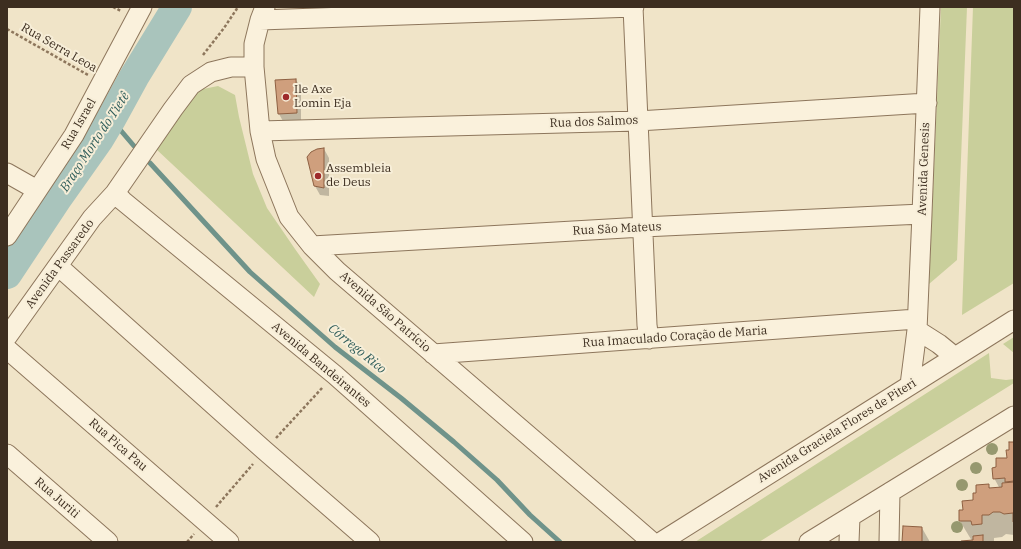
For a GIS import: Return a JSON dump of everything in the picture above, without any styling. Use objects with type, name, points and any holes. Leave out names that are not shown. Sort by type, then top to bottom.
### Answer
[{"type":"street","name":"Rua Israel","points":[[7,236],[74,135],[142,7]]},
{"type":"street","points":[[262,14],[633,7],[647,325],[649,339]]},
{"type":"street","name":"Avenida Genesis","points":[[910,385],[917,325],[930,7]]},
{"type":"street","name":"Avenida São Patrício","points":[[262,14],[254,44],[254,67],[260,131],[266,159],[289,217],[312,246],[337,272],[652,542]]},
{"type":"street","name":"Avenida Passaredo","points":[[7,337],[92,218],[115,193],[191,85],[211,72],[231,67],[254,67]]},
{"type":"street","name":"Rua dos Salmos","points":[[260,131],[638,121],[927,103]]},
{"type":"street","points":[[7,173],[37,190]]},
{"type":"street","name":"Avenida Bandeirantes","points":[[115,193],[335,375],[523,542]]},
{"type":"street","name":"Rua São Mateus","points":[[312,246],[643,227],[922,214]]},
{"type":"street","points":[[58,266],[264,450],[370,542]]},
{"type":"street","name":"Avenida Graciela Flores de Piteri","points":[[661,542],[1014,320]]},
{"type":"street","points":[[917,325],[955,357]]},
{"type":"street","name":"Rua Imaculado Coração de Maria","points":[[433,354],[649,339],[917,325]]},
{"type":"street","name":"Rua Pica Pau","points":[[7,348],[229,542]]},
{"type":"street","points":[[809,542],[1014,416]]},
{"type":"street","name":"Rua Juriti","points":[[7,454],[108,542]]},
{"type":"street","points":[[889,542],[890,492]]},
{"type":"street","points":[[849,542],[850,517]]},
{"type":"path","name":"Rua Serra Leoa","points":[[7,29],[102,83]]},
{"type":"green space","points":[[941,7],[967,7],[957,260],[929,284]]},
{"type":"green space","points":[[973,7],[1014,7],[1014,283],[962,315]]},
{"type":"green space","points":[[218,86],[235,95],[253,174],[267,208],[320,284],[314,297],[156,149],[198,90]]},
{"type":"green space","points":[[1014,337],[1014,353],[1003,344]]},
{"type":"green space","points":[[989,353],[991,378],[1006,380],[1014,379],[1014,383],[759,542],[695,542]]},
{"type":"building","name":"Ile Axe Lomin Eja","points":[[296,79],[297,113],[278,114],[275,80]]},
{"type":"building","name":"Assembleia de Deus","points":[[324,148],[324,188],[314,186],[307,157],[311,152]]},
{"type":"building","points":[[1009,442],[1014,442],[1014,481],[1005,482],[1005,478],[993,479],[992,468],[996,467],[996,458],[1007,458],[1006,450],[1009,450]]},
{"type":"building","points":[[1014,482],[1014,522],[1013,513],[1004,514],[1000,512],[982,515],[982,524],[972,525],[971,521],[959,521],[959,510],[963,510],[962,501],[973,500],[973,493],[976,493],[976,485],[989,484],[989,488],[1002,487],[1002,483]]},
{"type":"building","points":[[903,526],[922,527],[922,542],[902,542]]},
{"type":"building","points":[[983,535],[983,542],[961,542],[973,540],[973,536]]},
{"type":"waterway","name":"Braço Morto do Tietê","points":[[7,274],[58,197],[99,139],[134,77],[177,7]]},
{"type":"waterway","name":"Córrego Rico","points":[[111,119],[134,146]]},
{"type":"waterway","name":"Córrego Rico","points":[[150,163],[250,272],[335,347],[401,398],[454,442],[497,480],[530,515],[560,542]]},
{"type":"place","name":"Ile Axe Lomin Eja","points":[[286,97]]},
{"type":"place","name":"Assembleia de Deus","points":[[318,176]]}]
